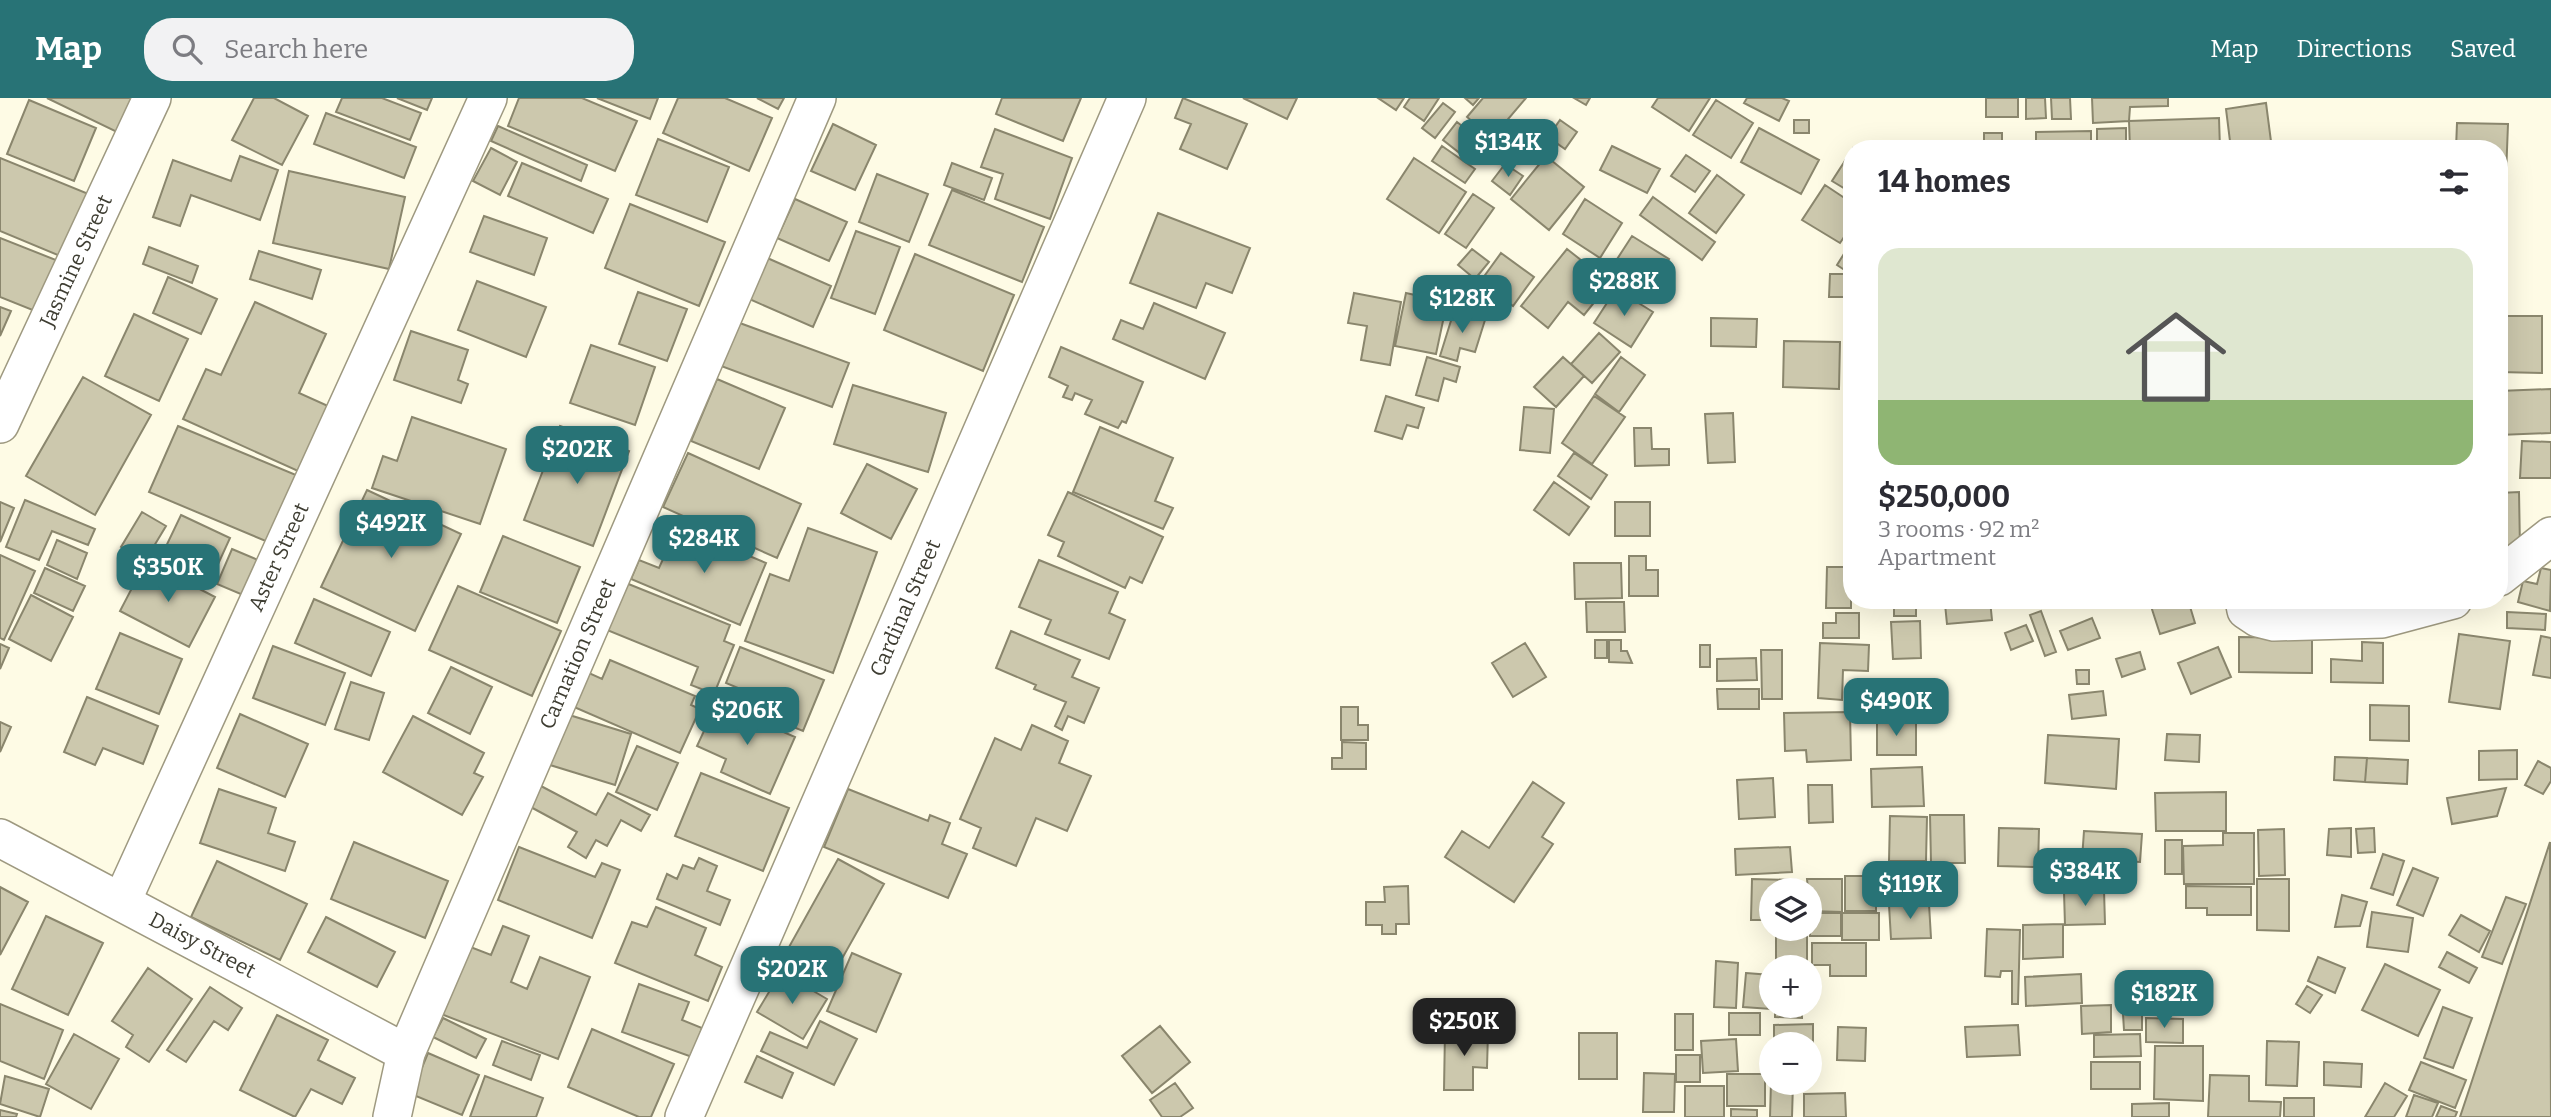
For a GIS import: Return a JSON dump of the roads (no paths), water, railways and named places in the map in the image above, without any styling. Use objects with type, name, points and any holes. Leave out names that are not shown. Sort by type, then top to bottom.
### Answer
[{"type":"street","name":"Jasmine Street","points":[[0,424],[152,98]]},
{"type":"street","name":"Aster Street","points":[[122,901],[488,98]]},
{"type":"street","name":"Carnation Street","points":[[391,1117],[406,1053],[817,98]]},
{"type":"street","name":"Cardinal Street","points":[[684,1117],[1127,98]]},
{"type":"street","points":[[2508,569],[2551,536]]},
{"type":"street","points":[[2246,609],[2274,622],[2382,619],[2419,609]]},
{"type":"street","name":"Daisy Street","points":[[0,838],[406,1053]]}]
